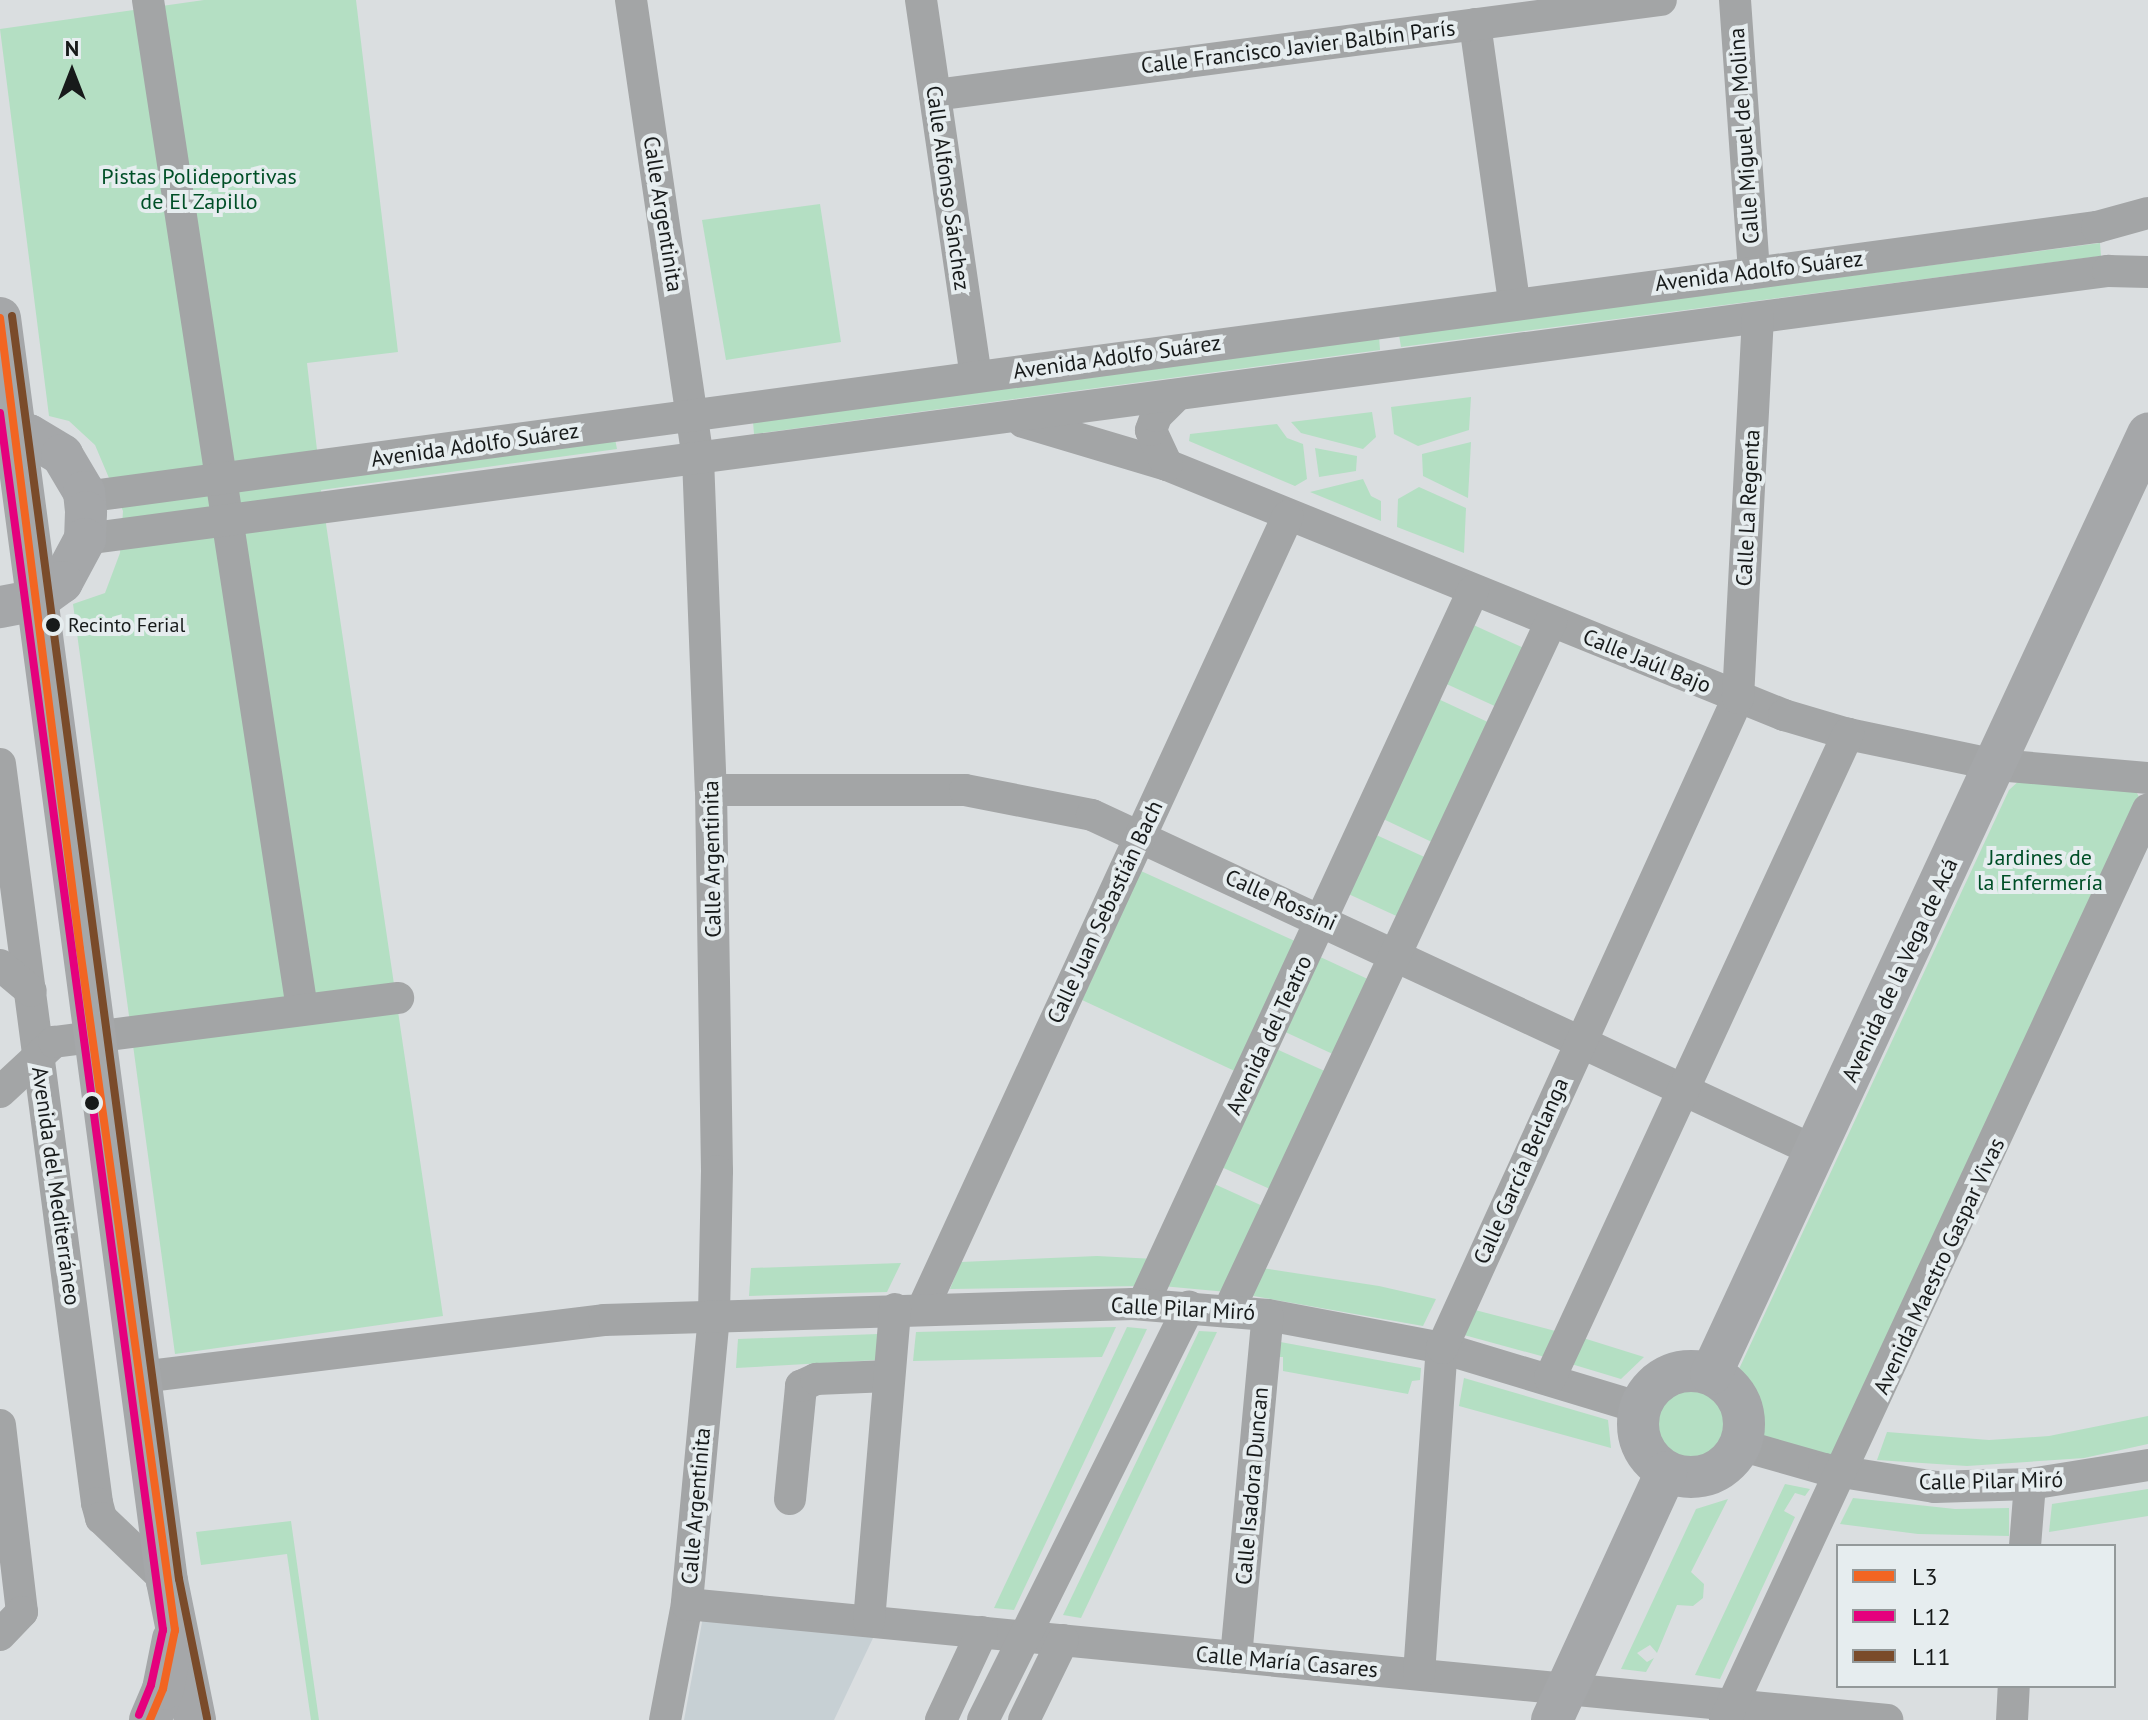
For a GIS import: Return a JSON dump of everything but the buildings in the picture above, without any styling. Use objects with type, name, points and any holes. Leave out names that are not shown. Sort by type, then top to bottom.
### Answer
[{"type":"main road","points":[[0,318],[18,603],[92,1036],[167,1581],[195,1720]]},
{"type":"main road","points":[[8,432],[44,442],[62,455],[84,497],[85,539],[62,582],[18,603]]},
{"type":"main road","name":"Avenida de la Vega de Acá","points":[[1711,1374],[1997,765],[2148,434]]},
{"type":"main road","points":[[1689,1371],[1711,1374],[1741,1408],[1740,1445],[1726,1464],[1704,1475],[1666,1472],[1642,1446],[1641,1408],[1666,1378],[1689,1371]]},
{"type":"main road","points":[[1559,1705],[1666,1472]]},
{"type":"main road","points":[[150,1720],[163,1689],[175,1630]]},
{"type":"street","points":[[148,0],[302,1009]]},
{"type":"street","name":"Calle Argentinita","points":[[631,0],[698,458],[711,790],[717,1171],[714,1316],[687,1604],[665,1720]]},
{"type":"street","name":"Calle Alfonso Sánchez","points":[[921,0],[976,376]]},
{"type":"street","name":"Calle Francisco Javier Balbín París","points":[[935,95],[1661,0]]},
{"type":"street","name":"Calle Miguel de Molina","points":[[1735,0],[1754,271]]},
{"type":"street","points":[[1475,24],[1514,303]]},
{"type":"street","name":"Avenida Adolfo Suárez","points":[[84,497],[2097,227],[2148,213]]},
{"type":"street","name":"Avenida Adolfo Suárez","points":[[85,539],[2108,271],[2148,272]]},
{"type":"street","name":"Calle La Regenta","points":[[1738,698],[1758,319]]},
{"type":"street","points":[[1167,465],[1151,430],[1156,416],[1175,397]]},
{"type":"street","name":"Calle Jaúl Bajo","points":[[1013,418],[1167,465],[1738,698],[1848,734],[1997,765],[2148,778]]},
{"type":"street","name":"Calle Juan Sebastián Bach","points":[[869,1621],[889,1376],[909,1308],[1140,837],[1288,516]]},
{"type":"street","name":"Avenida del Teatro","points":[[1143,1304],[1324,920],[1473,591]]},
{"type":"street","points":[[1229,1310],[1399,954],[1551,622]]},
{"type":"street","name":"Calle García Berlanga","points":[[1419,1674],[1442,1348],[1738,698]]},
{"type":"street","points":[[1550,1378],[1848,734]]},
{"type":"street","name":"Avenida del Mediterráneo","points":[[0,764],[97,1503],[101,1518],[167,1581]]},
{"type":"street","name":"Calle Rossini","points":[[711,790],[965,790],[1092,815],[1399,954],[1815,1151]]},
{"type":"street","name":"Avenida Maestro Gaspar Vivas","points":[[1728,1713],[2148,809]]},
{"type":"street","points":[[0,965],[31,991]]},
{"type":"street","points":[[0,1092],[54,1042],[398,998]]},
{"type":"street","name":"Calle Pilar Miró","points":[[141,1377],[460,1334],[604,1320],[909,1308],[1143,1304],[1268,1315],[1442,1348],[1550,1378],[1641,1408]]},
{"type":"street","points":[[983,1720],[1189,1307]]},
{"type":"street","name":"Calle Isadora Duncan","points":[[1236,1657],[1268,1315]]},
{"type":"street","points":[[790,1499],[801,1386],[816,1379],[889,1376]]},
{"type":"street","points":[[0,1425],[22,1612],[0,1635]]},
{"type":"street","name":"Calle Pilar Miró","points":[[1740,1445],[1842,1472],[1935,1487],[2030,1484],[2148,1465]]},
{"type":"street","points":[[2025,1544],[2030,1484]]},
{"type":"street","name":"Calle María Casares","points":[[687,1604],[1419,1674],[1559,1705],[1887,1720]]},
{"type":"street","points":[[941,1720],[982,1632]]},
{"type":"street","points":[[1024,1720],[1063,1640]]},
{"type":"street","points":[[2012,1720],[2014,1688]]},
{"type":"shaded area","points":[[703,1617],[874,1636],[834,1720],[684,1720]]},
{"type":"green space","name":"Pistas Polideportivas de El Zapillo","points":[[204,0],[356,0],[398,352],[307,363],[320,476],[614,434],[617,449],[321,490],[443,1316],[175,1354],[73,604],[105,593],[120,553],[123,511],[95,445],[69,421],[49,416],[0,29]]},
{"type":"green space","points":[[820,204],[841,342],[726,360],[702,220]]},
{"type":"green space","points":[[2100,243],[2101,256],[1401,347],[1399,335]]},
{"type":"green space","points":[[1379,336],[1380,350],[754,434],[753,422]]},
{"type":"green space","points":[[1471,397],[1469,430],[1418,446],[1394,434],[1391,407]]},
{"type":"green space","points":[[1372,412],[1376,437],[1363,449],[1301,433],[1291,422]]},
{"type":"green space","points":[[1277,424],[1287,438],[1303,444],[1307,479],[1295,486],[1189,441],[1190,434]]},
{"type":"green space","points":[[1471,442],[1468,498],[1423,476],[1422,454]]},
{"type":"green space","points":[[1315,448],[1357,456],[1356,471],[1319,477]]},
{"type":"green space","points":[[1363,479],[1371,496],[1381,501],[1381,521],[1310,492]]},
{"type":"green space","points":[[1419,487],[1466,508],[1464,553],[1397,527],[1398,499]]},
{"type":"green space","points":[[1467,622],[1526,649],[1499,708],[1440,681]]},
{"type":"green space","points":[[1434,697],[1492,724],[1436,844],[1379,817]]},
{"type":"green space","name":"Jardines de la Enfermería","points":[[2021,779],[2135,789],[2139,797],[1831,1458],[1754,1433],[1753,1409],[1737,1377],[1739,1369],[2009,790]]},
{"type":"green space","points":[[1372,833],[1431,860],[1403,919],[1344,892]]},
{"type":"green space","points":[[1141,871],[1297,942],[1239,1073],[1082,1000]]},
{"type":"green space","points":[[1316,955],[1372,981],[1337,1056],[1281,1030]]},
{"type":"green space","points":[[1272,1047],[1329,1073],[1274,1191],[1217,1165]]},
{"type":"green space","points":[[1210,1182],[1267,1208],[1227,1292],[1162,1286]]},
{"type":"green space","points":[[1097,1256],[1155,1259],[1140,1286],[950,1289],[961,1262]]},
{"type":"green space","points":[[901,1263],[887,1292],[749,1296],[751,1268]]},
{"type":"green space","points":[[1262,1268],[1379,1286],[1436,1299],[1423,1326],[1248,1295]]},
{"type":"green space","points":[[1475,1310],[1563,1333],[1552,1359],[1464,1335]]},
{"type":"green space","points":[[1116,1327],[1102,1357],[913,1361],[916,1332]]},
{"type":"green space","points":[[1127,1327],[1147,1329],[1014,1610],[994,1608]]},
{"type":"green space","points":[[1199,1331],[1217,1332],[1081,1618],[1063,1615]]},
{"type":"green space","points":[[878,1334],[877,1360],[736,1368],[738,1339]]},
{"type":"green space","points":[[1580,1337],[1644,1357],[1621,1379],[1568,1363]]},
{"type":"green space","points":[[1275,1341],[1421,1368],[1420,1380],[1412,1381],[1408,1394],[1283,1371],[1283,1357],[1274,1357]]},
{"type":"green space","points":[[1464,1378],[1608,1420],[1611,1448],[1459,1406]]},
{"type":"green space","points":[[1691,1385],[1706,1388],[1719,1397],[1728,1410],[1731,1425],[1728,1440],[1719,1453],[1706,1462],[1691,1465],[1676,1462],[1663,1453],[1654,1440],[1651,1425],[1654,1410],[1663,1397],[1676,1388]]},
{"type":"green space","points":[[2148,1416],[2148,1444],[2084,1458],[1967,1466],[1877,1460],[1887,1432],[1989,1440],[2049,1436]]},
{"type":"green space","points":[[1785,1484],[1810,1489],[1805,1496],[1795,1493],[1784,1511],[1795,1517],[1720,1679],[1695,1675]]},
{"type":"green space","points":[[2148,1489],[2148,1516],[2049,1532],[2052,1504]]},
{"type":"green space","points":[[1853,1498],[1955,1509],[2009,1508],[2009,1536],[1918,1534],[1840,1524]]},
{"type":"green space","points":[[1728,1499],[1691,1572],[1704,1584],[1703,1598],[1693,1606],[1677,1605],[1657,1653],[1650,1645],[1637,1653],[1647,1662],[1654,1658],[1646,1672],[1621,1669],[1696,1509]]},
{"type":"green space","points":[[291,1521],[319,1720],[311,1720],[287,1554],[201,1565],[196,1532]]},
{"type":"transit line","name":"L11","points":[[12,316],[179,1579],[207,1718]]},
{"type":"transit line","name":"L3","points":[[0,318],[80,949],[175,1630],[163,1689],[150,1720]]},
{"type":"transit line","name":"L12","points":[[0,413],[163,1630],[151,1685],[139,1715]]},
{"type":"place","name":"Recinto Ferial","points":[[53,625]]}]
